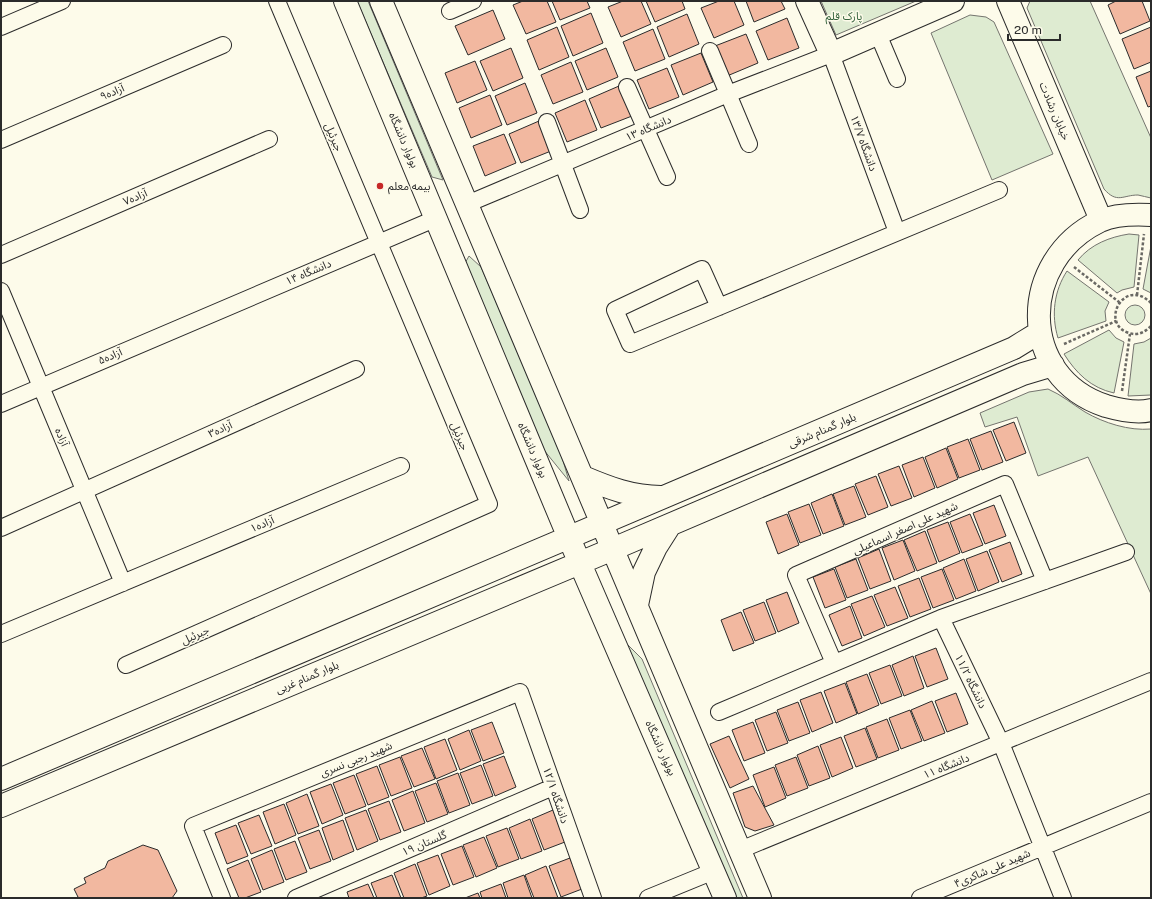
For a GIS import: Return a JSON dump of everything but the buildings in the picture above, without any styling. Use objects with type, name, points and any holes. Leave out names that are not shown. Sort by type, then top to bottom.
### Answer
[{"type":"main road","name":"بولوار دانشگاه","points":[[345,1],[437,218],[569,538],[725,898]]},
{"type":"main road","points":[[381,1],[760,898]]},
{"type":"main road","points":[[807,1],[830,54],[953,1]]},
{"type":"main road","name":"خیابان رشادت","points":[[1008,1],[1101,220]]},
{"type":"main road","points":[[1148,214],[1127,214],[1101,220],[1077,234],[1058,254],[1044,278],[1038,305],[1046,350],[1070,386],[1093,402],[1119,410],[1151,410]]},
{"type":"main road","name":"بلوار گمنام شرقی","points":[[602,524],[1014,348],[1046,350]]},
{"type":"main road","points":[[613,549],[1023,374],[1046,350]]},
{"type":"main road","points":[[583,478],[619,492],[642,497],[666,497]]},
{"type":"main road","points":[[1,779],[602,524]]},
{"type":"main road","points":[[637,605],[644,572],[656,547],[670,525]]},
{"type":"main road","name":"بلوار گمنام غربی","points":[[1,806],[613,549]]},
{"type":"street","points":[[1,27],[62,1]]},
{"type":"street","name":"جبرئیل","points":[[126,666],[489,504],[277,1]]},
{"type":"street","points":[[450,11],[473,1]]},
{"type":"street","points":[[878,34],[897,79]]},
{"type":"street","name":"آزاده۹","points":[[1,140],[223,45]]},
{"type":"street","points":[[710,51],[749,144]]},
{"type":"street","name":"دانشگاه ۱۳","points":[[467,204],[728,94],[830,54]]},
{"type":"street","name":"دانشگاه ۱۳/۷","points":[[830,54],[897,232]]},
{"type":"street","points":[[628,87],[667,177]]},
{"type":"street","points":[[547,122],[580,210]]},
{"type":"street","name":"آزاده۷","points":[[1,254],[269,138]]},
{"type":"street","points":[[719,307],[702,269],[615,310],[630,344],[719,307],[897,232],[999,190]]},
{"type":"street","name":"دانشگاه ۱۴","points":[[179,327],[437,218]]},
{"type":"street","name":"آزاده","points":[[2,294],[123,582]]},
{"type":"street","name":"آزاده۵","points":[[1,404],[41,385],[179,327]]},
{"type":"street","name":"آزاده۳","points":[[1,528],[356,369]]},
{"type":"street","name":"آزاده۱","points":[[1,634],[401,466]]},
{"type":"street","name":"شهید علی اصغر اسماعیلی","points":[[834,663],[796,575],[1005,484],[1045,581]]},
{"type":"street","points":[[719,712],[941,618],[1126,552]]},
{"type":"street","name":"دانشگاه ۱۱/۲","points":[[941,618],[1001,743],[1063,898]]},
{"type":"street","name":"دانشگاه ۱۱","points":[[740,850],[1151,681]]},
{"type":"street","name":"دانشگاه ۱۲/۱","points":[[520,692],[552,787],[593,898]]},
{"type":"street","name":"شهید رجبی نسری","points":[[222,898],[193,826],[520,692]]},
{"type":"street","name":"گلستان ۱۹","points":[[296,898],[552,787]]},
{"type":"street","name":"شهید علی شاکری۴","points":[[920,898],[1151,802]]},
{"type":"street","points":[[648,898],[714,871]]},
{"type":"path","points":[[1137,295],[1148,214]]},
{"type":"path","points":[[1058,254],[1120,302]]},
{"type":"path","points":[[1150,328],[1139,334],[1130,334],[1121,329],[1116,321],[1115,310],[1120,302],[1128,296],[1137,295],[1146,298],[1151,303]]},
{"type":"path","points":[[1046,350],[1116,321]]},
{"type":"path","points":[[1119,410],[1130,334]]},
{"type":"green space","points":[[357,1],[368,1],[443,180],[432,177]]},
{"type":"green space","name":"پارک قلم","points":[[821,1],[916,1],[836,35]]},
{"type":"green space","points":[[1030,1],[1090,1],[1151,138],[1151,198],[1133,195],[1120,198],[1109,194],[1104,189],[1027,8]]},
{"type":"green space","points":[[970,15],[986,17],[994,22],[1053,154],[992,180],[931,33]]},
{"type":"green space","points":[[1129,234],[1139,235],[1134,287],[1117,293],[1078,260],[1083,254],[1101,242]]},
{"type":"green space","points":[[1151,246],[1151,293],[1143,289]]},
{"type":"green space","points":[[469,256],[481,267],[559,447],[569,481],[539,444],[464,265]]},
{"type":"green space","points":[[1067,271],[1109,302],[1105,311],[1106,321],[1058,338],[1054,312],[1055,303],[1059,287]]},
{"type":"green space","points":[[1135,305],[1142,308],[1145,315],[1142,322],[1135,325],[1128,322],[1125,315],[1128,308]]},
{"type":"green space","points":[[1109,330],[1116,338],[1124,342],[1114,393],[1106,391],[1085,379],[1064,354]]},
{"type":"green space","points":[[1151,338],[1151,395],[1128,396],[1134,344],[1144,342]]},
{"type":"green space","points":[[1048,389],[1100,420],[1134,429],[1151,429],[1151,594],[1088,457],[1038,476],[1017,417],[985,427],[980,413],[1029,392]]},
{"type":"green space","points":[[625,642],[642,659],[743,898],[733,898]]},
{"type":"place","name":"بیمه معلم","points":[[380,186]]}]
